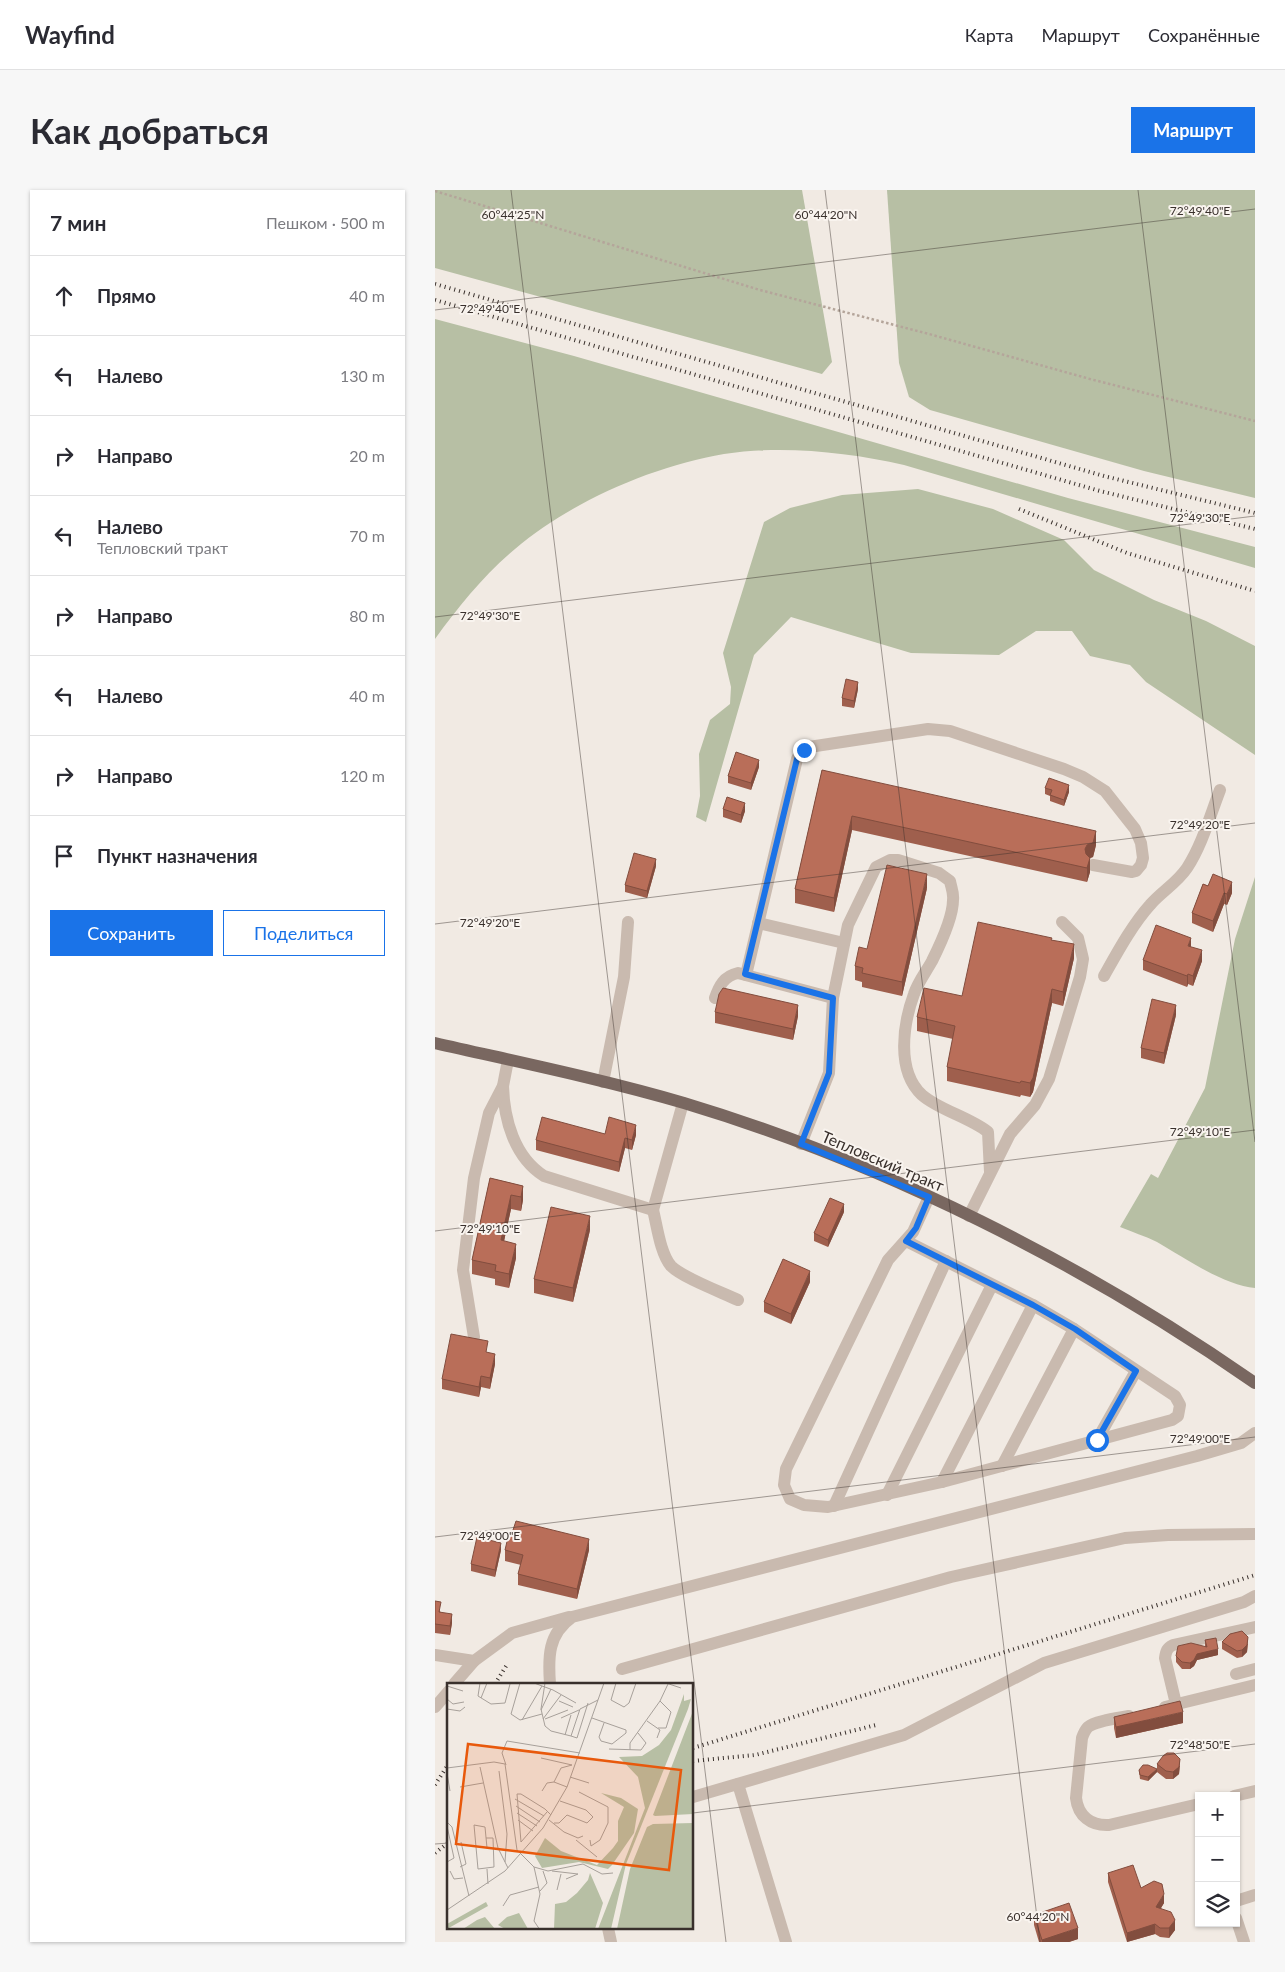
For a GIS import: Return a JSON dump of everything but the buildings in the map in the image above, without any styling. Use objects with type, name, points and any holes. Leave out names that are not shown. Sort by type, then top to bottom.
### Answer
[{"type":"main road","name":"Тепловский тракт","points":[[435,1043],[603,1082],[683,1103],[801,1144],[929,1197],[969,1216],[1099,1285],[1187,1338],[1255,1383]]},
{"type":"lane","points":[[745,974],[797,759],[804,750],[814,746],[928,729],[950,731],[1083,777],[1105,790],[1114,800],[1135,829],[1143,850],[1141,865],[1132,872],[1093,865]]},
{"type":"lane","points":[[1104,976],[1149,907],[1187,868],[1194,856],[1220,790]]},
{"type":"lane","points":[[801,1144],[829,1073],[833,998],[851,916],[876,867],[890,860],[907,862],[939,873],[950,881],[953,901],[947,926],[936,952],[913,994],[905,1036],[904,1054],[907,1072],[914,1086],[923,1096],[979,1125],[988,1132],[990,1172]]},
{"type":"lane","points":[[603,1082],[624,977],[628,922]]},
{"type":"lane","points":[[969,1216],[1010,1134],[1035,1105],[1049,1079],[1080,977],[1083,959],[1082,948],[1078,938],[1061,922]]},
{"type":"lane","points":[[758,923],[844,943]]},
{"type":"lane","points":[[715,998],[724,979],[734,974],[745,974],[833,998]]},
{"type":"lane","points":[[508,1060],[503,1086],[503,1102],[511,1133],[518,1148],[534,1169],[544,1176],[653,1210]]},
{"type":"lane","points":[[474,1337],[463,1280],[463,1270],[475,1169],[489,1113],[503,1086]]},
{"type":"lane","points":[[683,1103],[653,1210],[660,1240],[671,1266],[738,1300]]},
{"type":"lane","points":[[906,1241],[1033,1305],[1075,1329],[1175,1396],[1180,1405],[1178,1416],[1172,1420],[887,1495],[833,1506],[815,1507],[796,1503],[790,1499],[786,1493],[784,1476],[888,1260],[916,1228],[929,1197]]},
{"type":"lane","points":[[833,1506],[946,1261]]},
{"type":"lane","points":[[887,1495],[992,1285]]},
{"type":"lane","points":[[942,1482],[1033,1305]]},
{"type":"lane","points":[[1002,1466],[1075,1329]]},
{"type":"lane","points":[[1097,1440],[1136,1371]]},
{"type":"lane","points":[[455,1683],[474,1662],[512,1633],[1221,1449],[1241,1443],[1255,1433]]},
{"type":"lane","points":[[622,1669],[934,1582],[1125,1538],[1168,1535],[1255,1534]]},
{"type":"lane","points":[[694,1797],[904,1735],[1044,1663],[1244,1602],[1255,1596]]},
{"type":"lane","points":[[550,1683],[549,1664],[552,1643],[562,1624],[572,1617]]},
{"type":"lane","points":[[1176,1704],[1165,1658],[1169,1648],[1182,1643],[1255,1627]]},
{"type":"lane","points":[[435,1655],[474,1662]]},
{"type":"lane","points":[[1235,1674],[1255,1669]]},
{"type":"lane","points":[[1195,1805],[1109,1825],[1098,1825],[1083,1816],[1076,1798],[1082,1738],[1085,1732],[1088,1727],[1094,1724],[1255,1685]]},
{"type":"lane","points":[[435,1707],[447,1693]]},
{"type":"lane","points":[[738,1784],[786,1942]]},
{"type":"lane","points":[[1240,1795],[1255,1791]]},
{"type":"lane","points":[[1240,1900],[1255,1895]]},
{"type":"lane","points":[[1239,1927],[1244,1942]]},
{"type":"path","points":[[435,191],[760,290],[929,334],[1090,379],[1255,421]]},
{"type":"green space","points":[[435,190],[802,190],[832,362],[822,374],[435,268]]},
{"type":"green space","points":[[887,190],[1255,190],[1255,498],[1144,471],[930,410],[909,397],[899,363]]},
{"type":"green space","points":[[435,319],[574,356],[1068,498],[1255,547],[1255,568],[883,460],[814,451],[746,451],[724,454],[669,467],[613,488],[561,516],[515,549],[493,569],[435,639]]},
{"type":"green space","points":[[918,489],[993,509],[1064,540],[1094,570],[1154,600],[1206,621],[1255,646],[1255,755],[1146,682],[1130,665],[1090,656],[1072,631],[1036,631],[999,655],[911,653],[791,617],[754,655],[706,822],[696,817],[700,796],[699,754],[710,720],[730,704],[731,687],[723,653],[764,522],[790,508],[842,495]]},
{"type":"green space","points":[[1255,877],[1255,1288],[1243,1286],[1218,1277],[1157,1242],[1120,1227],[1151,1174],[1158,1178],[1205,1088],[1235,939]]},
{"type":"railway","points":[[435,284],[1104,476],[1255,513]]},
{"type":"railway","points":[[435,300],[1100,491],[1255,529]]},
{"type":"railway","points":[[1019,509],[1127,553],[1255,591]]},
{"type":"railway","points":[[694,1748],[1255,1575]]},
{"type":"railway","points":[[496,1683],[508,1663]]},
{"type":"railway","points":[[694,1761],[755,1755],[876,1725]]},
{"type":"railway","points":[[435,1785],[447,1766]]},
{"type":"railway","points":[[435,1853],[447,1844]]},
{"type":"route","points":[[804,750],[797,759],[745,974],[833,998],[829,1073],[801,1144],[929,1197],[916,1228],[906,1241],[1033,1305],[1075,1329],[1136,1371],[1097,1440]]}]
